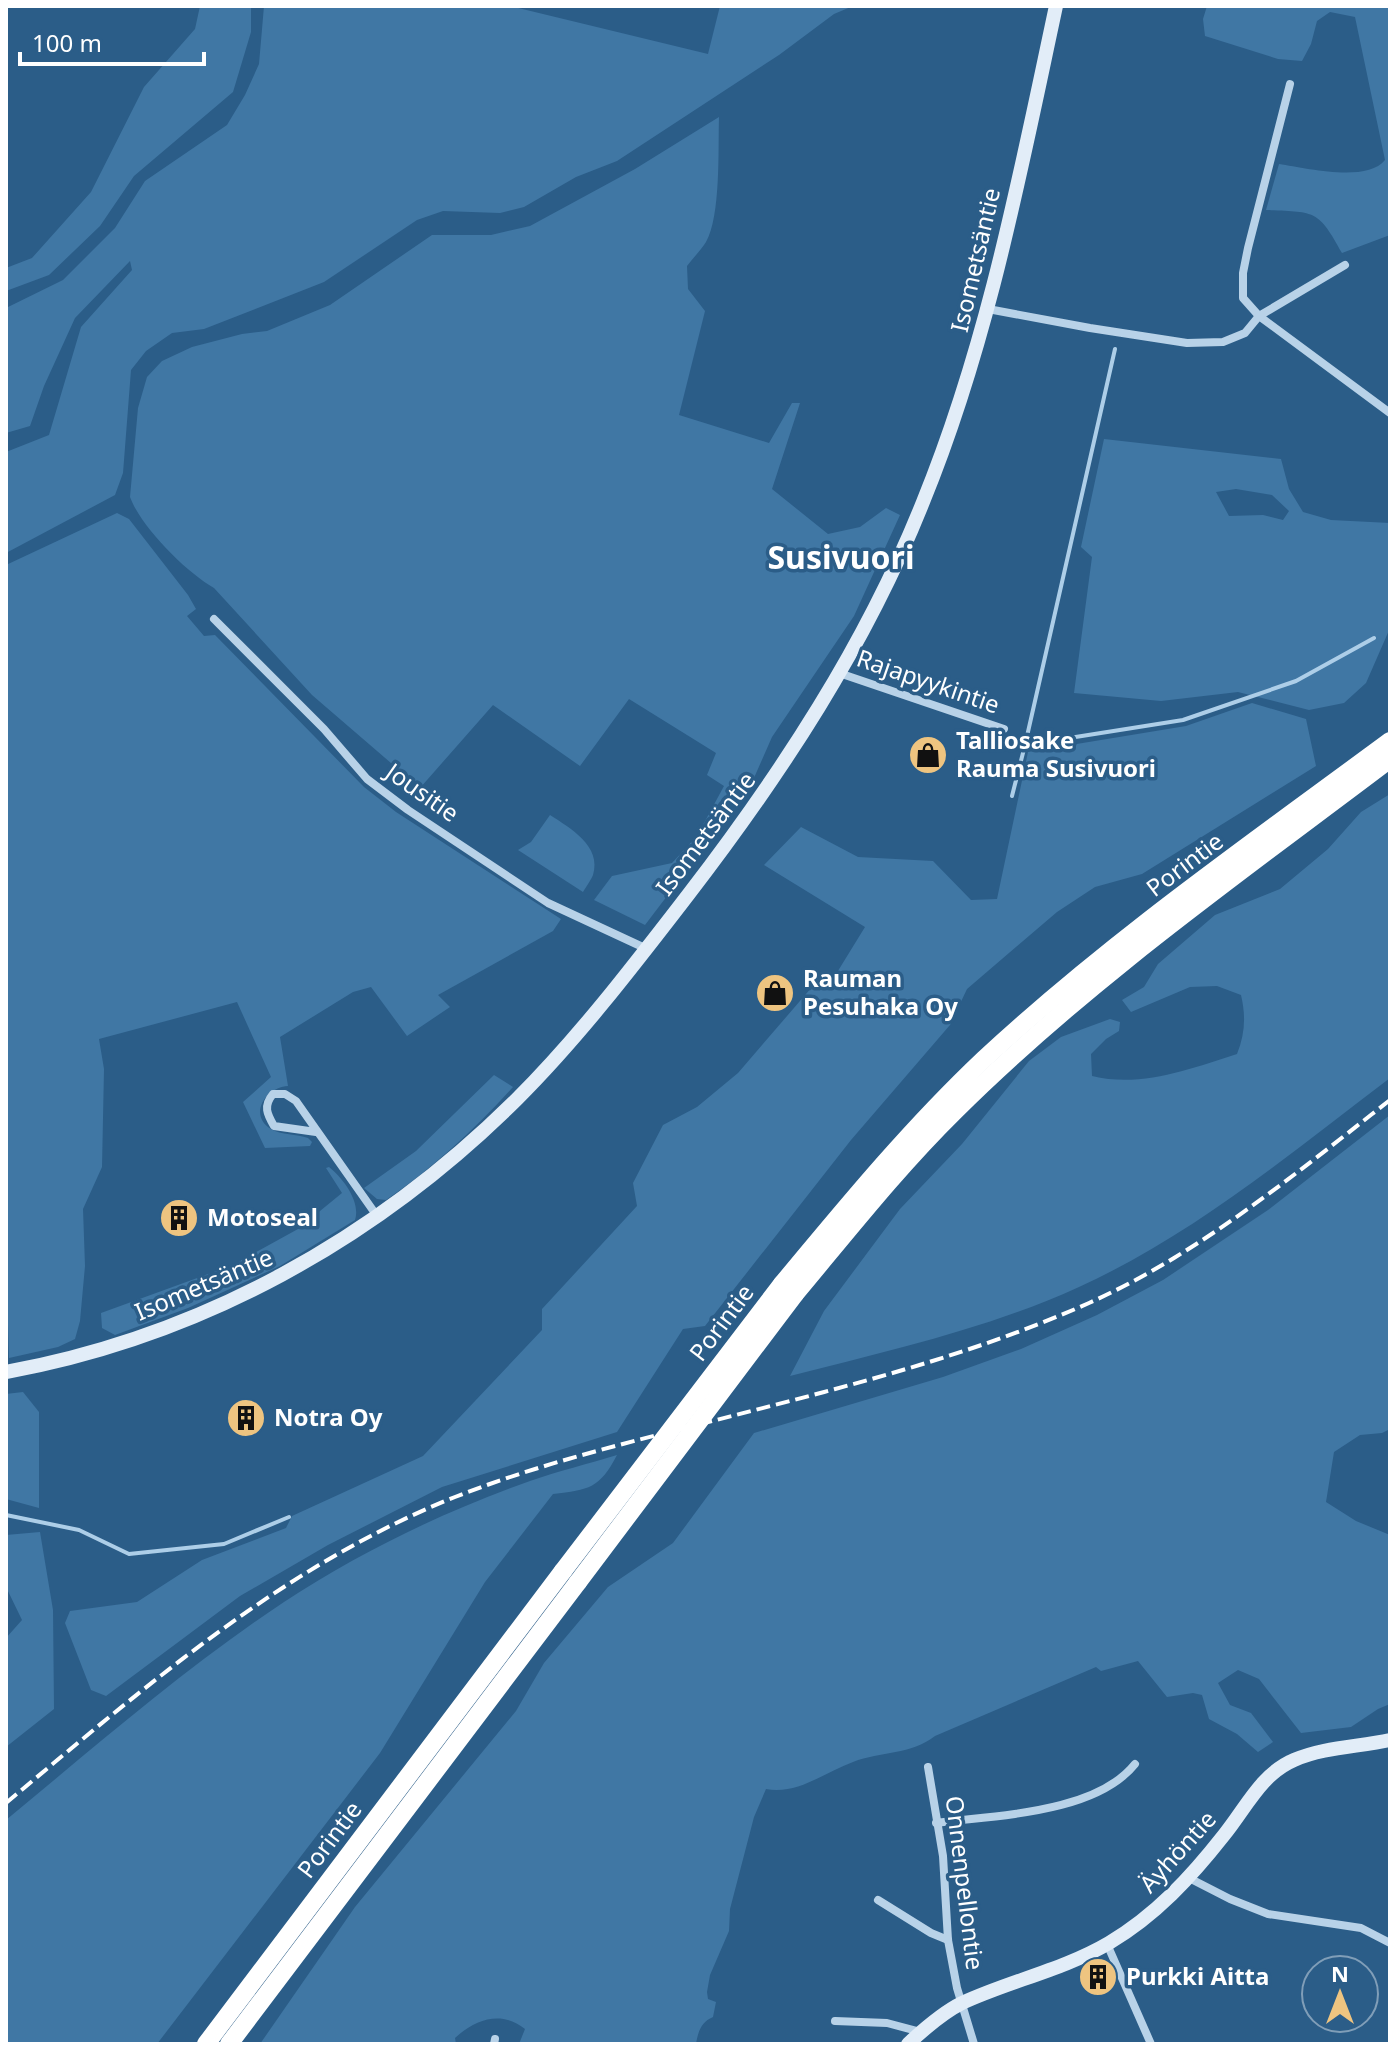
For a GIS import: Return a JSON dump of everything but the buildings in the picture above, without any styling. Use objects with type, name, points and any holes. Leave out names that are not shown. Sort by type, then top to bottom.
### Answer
[{"type":"highway","name":"Porintie","points":[[206,2044],[570,1577],[880,1167],[986,1058],[1089,968],[1390,741]]},
{"type":"highway","name":"Porintie","points":[[788,1289],[926,1141],[1004,1064],[1104,979],[1390,759]]},
{"type":"highway","name":"Porintie","points":[[229,2044],[570,1577]]},
{"type":"main road","name":"Isometsäntie","points":[[6,1372],[91,1353],[195,1316],[299,1267],[377,1217],[456,1154],[517,1099],[647,949],[784,765],[839,673],[923,504],[964,389],[988,309],[1056,6]]},
{"type":"main road","name":"Äyhöntie","points":[[908,2044],[961,2003],[1107,1944],[1146,1918],[1189,1878],[1253,1793],[1272,1773],[1293,1760],[1390,1740]]},
{"type":"street","points":[[1290,84],[1243,273],[1243,298],[1259,316],[1390,413]]},
{"type":"street","points":[[988,309],[1187,343],[1223,342],[1245,333],[1259,316],[1345,265]]},
{"type":"street","name":"Jousitie","points":[[214,619],[324,729],[367,779],[408,810],[548,903],[647,949]]},
{"type":"street","name":"Rajapyykintie","points":[[839,673],[1004,729]]},
{"type":"street","points":[[316,1132],[274,1126],[266,1113],[267,1102],[273,1094],[285,1094],[296,1101],[377,1217]]},
{"type":"street","points":[[936,1823],[1066,1803],[1099,1793],[1135,1764]]},
{"type":"street","name":"Onnenpellontie","points":[[928,1767],[943,1856],[948,1940],[961,2003],[974,2044]]},
{"type":"street","points":[[1189,1878],[1268,1914],[1361,1928],[1390,1943]]},
{"type":"street","points":[[878,1900],[948,1940]]},
{"type":"street","points":[[1107,1944],[1151,2044]]},
{"type":"street","points":[[835,2021],[887,2023],[921,2032]]},
{"type":"shaded area","points":[[200,6],[251,6],[251,32],[233,92],[134,176],[100,226],[49,275],[6,291],[6,268],[32,258],[91,192],[144,87],[195,29]]},
{"type":"shaded area","points":[[264,6],[510,6],[708,54],[720,6],[853,6],[834,14],[779,55],[617,161],[576,177],[524,207],[500,213],[443,211],[417,220],[324,282],[204,329],[172,333],[146,351],[131,370],[123,473],[115,495],[6,553],[6,452],[49,435],[81,327],[132,270],[130,261],[75,318],[44,386],[30,426],[6,433],[6,308],[63,280],[115,228],[145,181],[227,125],[259,64]]},
{"type":"shaded area","points":[[1207,6],[1390,6],[1390,235],[1342,253],[1327,228],[1313,216],[1295,211],[1266,210],[1279,164],[1320,171],[1351,172],[1365,171],[1385,160],[1355,17],[1330,12],[1317,21],[1311,44],[1302,61],[1278,59],[1205,36],[1203,19]]},
{"type":"shaded area","points":[[719,117],[718,181],[711,230],[706,242],[687,266],[688,289],[705,311],[679,415],[769,443],[792,403],[800,403],[772,489],[828,534],[860,527],[886,508],[900,515],[854,616],[772,737],[750,787],[645,925],[594,900],[612,876],[672,863],[697,836],[724,786],[707,775],[716,753],[629,699],[580,766],[493,705],[420,788],[312,695],[214,588],[178,560],[144,522],[130,497],[138,408],[147,377],[162,361],[192,347],[267,331],[330,305],[432,235],[491,235],[530,226],[635,169]]},
{"type":"shaded area","points":[[1104,439],[1281,459],[1289,489],[1303,512],[1331,520],[1390,523],[1390,628],[1366,683],[1344,703],[1309,710],[1238,692],[1161,701],[1074,693],[1092,557],[1081,547]],"holes":[[[1236,489],[1272,495],[1289,511],[1283,520],[1263,515],[1229,516],[1216,492]]]},
{"type":"shaded area","points":[[117,513],[129,519],[188,595],[196,609],[187,616],[204,636],[215,635],[364,787],[396,812],[561,919],[553,931],[438,995],[450,1007],[407,1036],[371,987],[353,992],[280,1037],[288,1086],[267,1096],[260,1109],[261,1116],[271,1129],[308,1138],[312,1142],[310,1146],[265,1148],[243,1102],[271,1077],[237,1002],[99,1039],[104,1069],[102,1167],[83,1209],[85,1266],[80,1321],[75,1339],[58,1347],[9,1358],[6,1258],[6,565]]},
{"type":"shaded area","points":[[1252,703],[1306,719],[1316,766],[1142,874],[1095,887],[1057,912],[967,989],[950,1025],[851,1140],[705,1326],[683,1329],[617,1432],[442,1487],[328,1545],[240,1596],[106,1696],[91,1690],[65,1623],[70,1611],[137,1602],[202,1560],[286,1528],[292,1516],[423,1456],[542,1330],[542,1309],[637,1206],[633,1183],[663,1125],[697,1107],[738,1073],[812,987],[833,979],[865,927],[764,865],[801,827],[858,857],[933,861],[971,900],[997,899],[1028,752],[1186,726]]},
{"type":"shaded area","points":[[1390,794],[1390,1078],[1201,1218],[1162,1243],[1079,1287],[973,1327],[790,1376],[824,1311],[900,1209],[962,1144],[1029,1061],[1061,1037],[1110,1019],[1120,1022],[1119,1031],[1091,1054],[1092,1076],[1110,1079],[1165,1075],[1237,1054],[1244,1025],[1241,995],[1217,986],[1190,987],[1131,1012],[1122,1000],[1144,987],[1158,964],[1215,915],[1280,889],[1328,849],[1361,812]]},
{"type":"shaded area","points":[[550,815],[582,839],[593,855],[593,875],[583,892],[518,850],[531,842]]},
{"type":"shaded area","points":[[494,1075],[513,1087],[437,1161],[386,1200],[377,1199],[364,1188],[416,1151]]},
{"type":"shaded area","points":[[1390,1115],[1390,1429],[1360,1435],[1334,1452],[1326,1502],[1356,1521],[1390,1535],[1390,1704],[1351,1727],[1301,1733],[1259,1679],[1238,1670],[1218,1683],[1230,1705],[1251,1713],[1273,1742],[1258,1752],[1237,1734],[1209,1719],[1202,1695],[1193,1693],[1167,1697],[1138,1661],[1101,1671],[1096,1667],[916,1747],[853,1762],[800,1786],[766,1789],[754,1817],[730,1909],[729,1931],[710,1975],[707,1992],[708,1999],[716,2002],[713,2017],[701,2028],[696,2044],[519,2044],[525,2029],[498,2018],[471,2026],[455,2038],[456,2044],[260,2044],[355,1907],[516,1711],[544,1663],[608,1587],[673,1543],[754,1433],[943,1377],[1021,1349],[1097,1315],[1163,1280],[1268,1210]]},
{"type":"shaded area","points":[[329,1167],[350,1191],[355,1220],[280,1266],[188,1308],[115,1335],[102,1328],[101,1313],[233,1265],[298,1229],[342,1193],[326,1168]]},
{"type":"shaded area","points":[[23,1392],[39,1412],[39,1508],[6,1499],[6,1394]]},
{"type":"shaded area","points":[[617,1455],[599,1481],[585,1489],[553,1494],[485,1582],[380,1753],[157,2044],[6,2044],[6,1820],[177,1680],[313,1584],[404,1534],[466,1506],[541,1477]]},
{"type":"shaded area","points":[[40,1532],[53,1610],[54,1709],[6,1747],[6,1638],[22,1620],[6,1587],[6,1535]]},
{"type":"waterway","points":[[1115,349],[1025,745],[1183,720],[1296,681],[1374,638]]},
{"type":"waterway","points":[[1012,796],[1025,745]]},
{"type":"waterway","points":[[6,1515],[79,1530],[129,1554],[224,1544],[289,1517]]},
{"type":"railway","points":[[6,1803],[218,1632],[332,1557],[392,1525],[455,1497],[542,1467],[892,1373],[991,1342],[1089,1303],[1208,1237],[1390,1100]]},
{"type":"place","name":"Talliosake Rauma Susivuori","points":[[928,755]]},
{"type":"place","name":"Rauman Pesuhaka Oy","points":[[775,993]]},
{"type":"place","name":"Motoseal","points":[[179,1218]]},
{"type":"place","name":"Notra Oy","points":[[246,1418]]},
{"type":"place","name":"Purkki Aitta","points":[[1098,1977]]},
{"type":"district","name":"Susivuori","points":[[841,558]]}]
